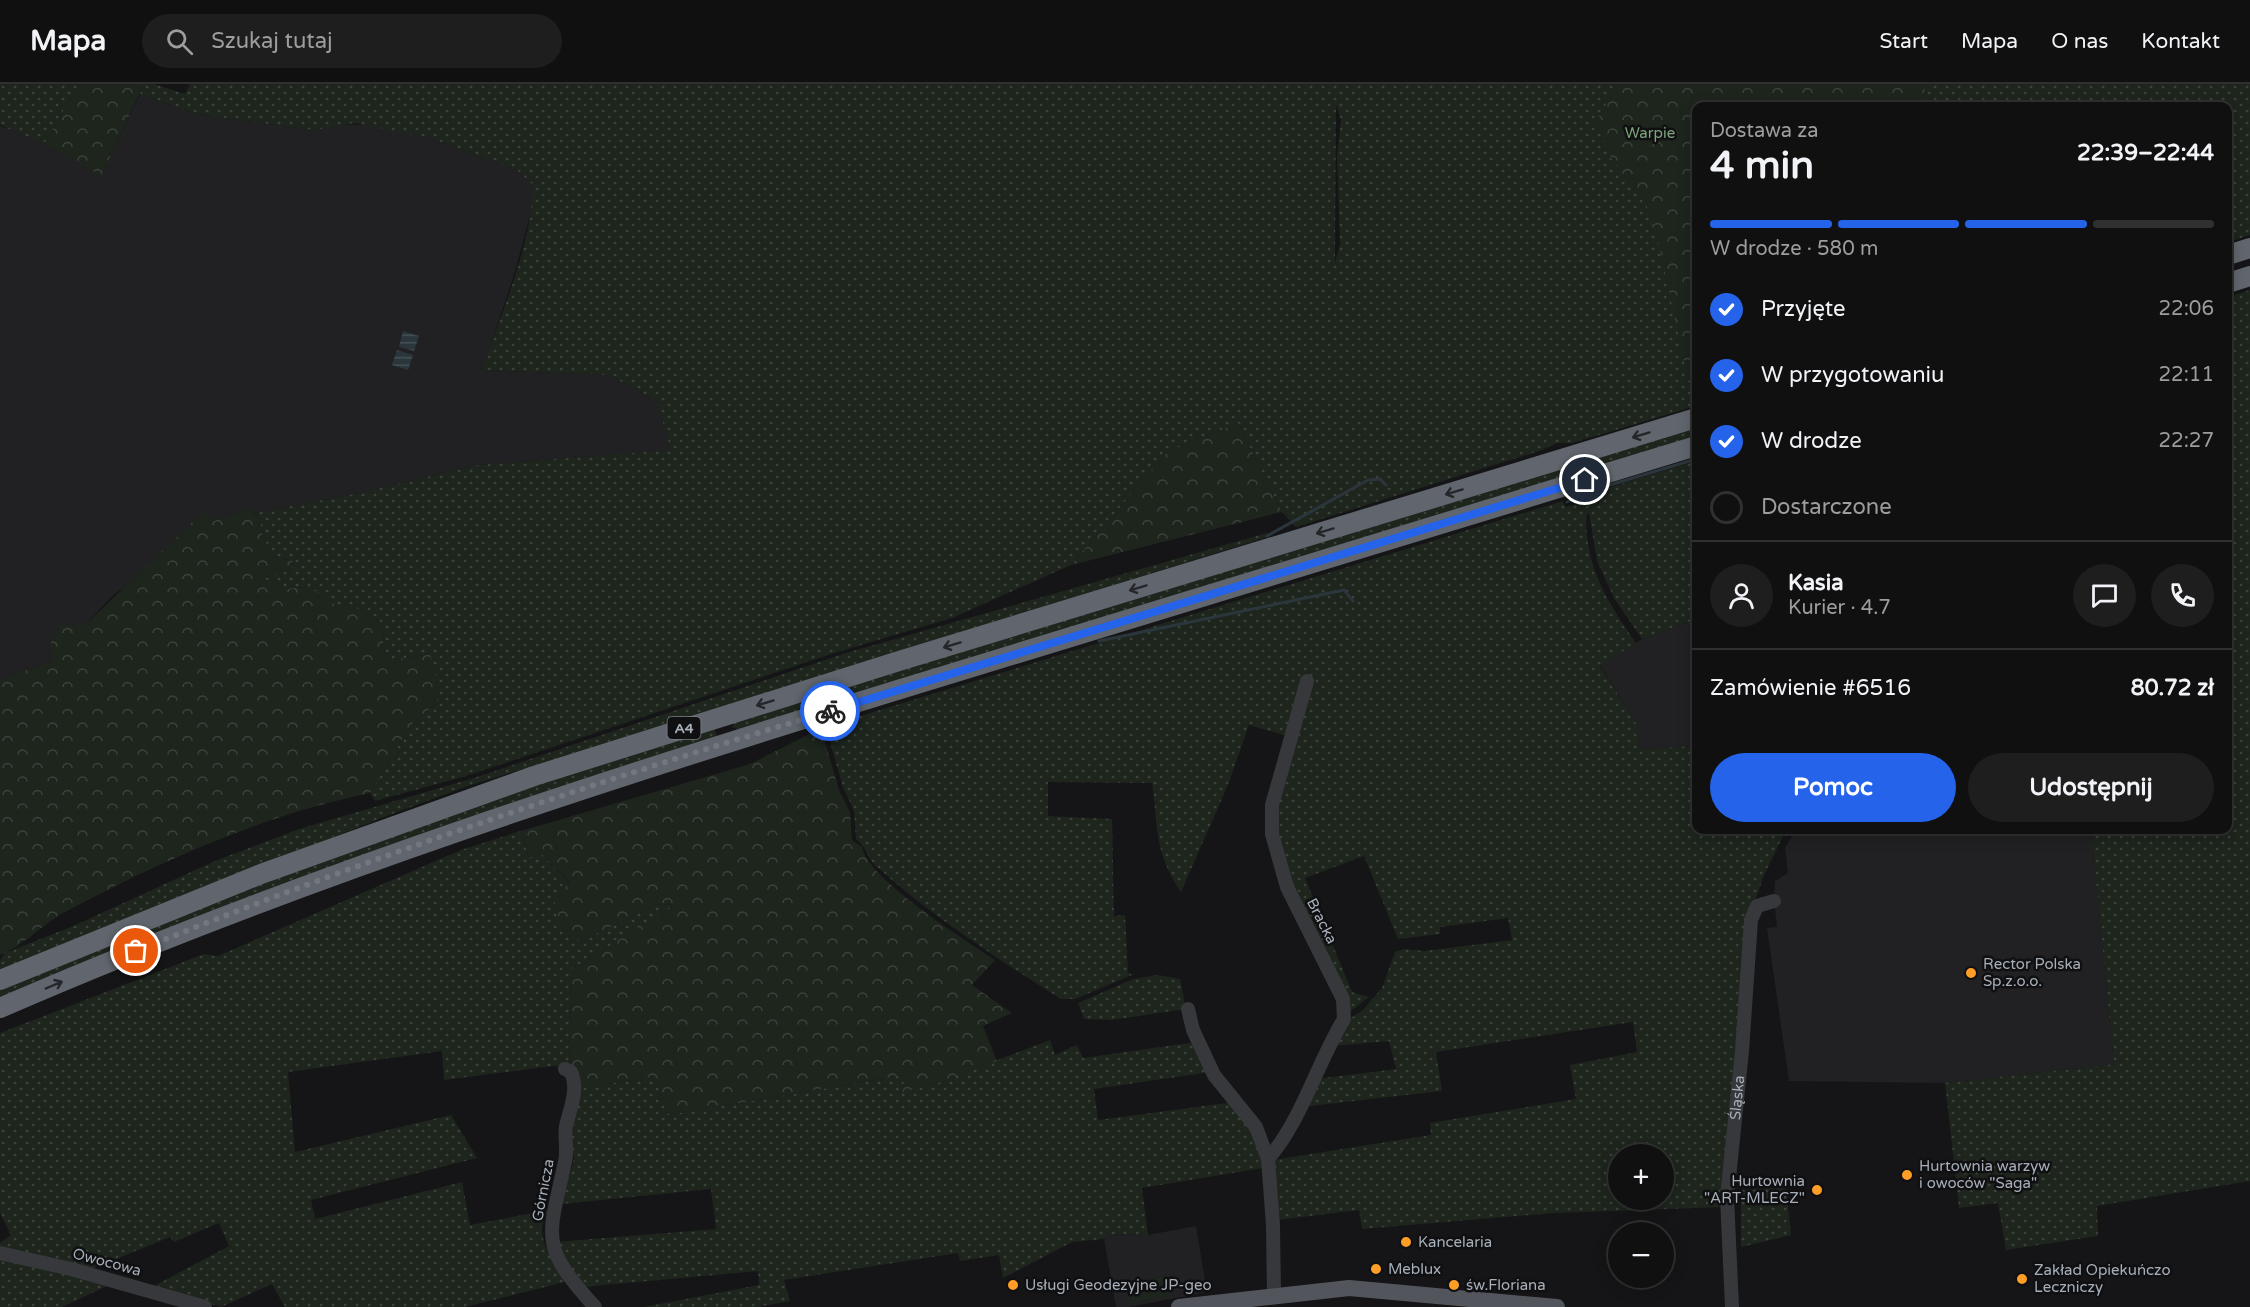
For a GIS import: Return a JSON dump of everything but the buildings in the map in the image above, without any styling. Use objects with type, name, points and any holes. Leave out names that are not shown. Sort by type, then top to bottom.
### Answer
[{"type":"highway","points":[[2232,254],[2250,248]]},
{"type":"highway","points":[[2232,273],[2250,271]]},
{"type":"highway","points":[[2232,282],[2250,276]]},
{"type":"highway","name":"A4","points":[[0,980],[261,874],[534,776],[1692,419]]},
{"type":"highway","name":"A4","points":[[0,1008],[238,910],[504,814],[728,742],[1692,447]]},
{"type":"main road","points":[[1179,1307],[1284,1299],[1349,1288],[1557,1307]]},
{"type":"street","name":"Bracka","points":[[1268,1158],[1281,1144],[1315,1072],[1344,1019],[1346,1010],[1287,887],[1272,834],[1272,805],[1307,681]]},
{"type":"street","name":"Śląska","points":[[1732,1307],[1727,1197],[1742,1051],[1751,920],[1757,906],[1774,902]]},
{"type":"street","points":[[1188,1009],[1193,1030],[1214,1075],[1256,1126],[1268,1158],[1273,1225],[1284,1299]]},
{"type":"street","name":"Górnicza","points":[[565,1070],[571,1072],[575,1081],[566,1128],[566,1159],[554,1203],[552,1248],[571,1279],[596,1307]]},
{"type":"street","name":"Owocowa","points":[[0,1253],[71,1269],[205,1307]]},
{"type":"shaded area","points":[[140,94],[187,111],[217,117],[314,130],[337,124],[369,125],[430,138],[517,170],[533,185],[533,205],[514,275],[482,370],[609,375],[657,401],[672,450],[478,465],[354,494],[255,513],[251,508],[214,521],[112,596],[53,660],[0,680],[0,126],[32,137],[101,175]]},
{"type":"shaded area","points":[[403,331],[419,336],[414,351],[399,347]]},
{"type":"shaded area","points":[[397,350],[413,355],[408,370],[392,365]]},
{"type":"shaded area","points":[[1692,620],[1692,746],[1639,749],[1637,725],[1600,665],[1642,639]]},
{"type":"shaded area","points":[[1808,834],[2091,834],[2114,1064],[1945,1083],[1789,1081],[1767,928],[1777,927],[1774,901],[1775,881],[1788,873],[1785,848],[1792,836]]},
{"type":"shaded area","points":[[1196,1226],[1207,1292],[1129,1307],[1116,1307],[1104,1239],[1106,1234],[1148,1235]]},
{"type":"green space","points":[[0,84],[79,84],[44,144],[0,125]]},
{"type":"green space","points":[[79,84],[144,84],[101,176],[44,144]]},
{"type":"green space","points":[[144,84],[154,84],[185,94],[190,84],[2250,84],[2250,235],[2232,241],[2232,102],[1692,102],[1692,407],[1572,443],[1557,443],[1542,450],[1296,527],[1282,512],[1238,423],[1167,452],[1071,565],[952,618],[834,653],[466,776],[375,801],[370,793],[412,723],[438,702],[429,654],[392,660],[383,648],[384,624],[356,608],[337,608],[304,587],[285,589],[263,578],[291,570],[293,561],[275,557],[263,538],[260,521],[255,513],[354,494],[478,465],[671,450],[657,401],[609,375],[482,370],[514,279],[527,231],[533,185],[517,170],[430,138],[354,123],[314,130],[187,111],[140,94]],"holes":[[[1336,105],[1341,120],[1337,155],[1340,244],[1335,263]]]},
{"type":"green space","name":"Warpie","points":[[1622,84],[1925,84],[1924,102],[1692,102],[1692,380],[1688,381],[1659,245],[1645,201],[1612,160],[1596,121],[1615,89]]},
{"type":"green space","points":[[2250,290],[2250,1181],[2097,1206],[2098,1236],[2006,1250],[1998,1203],[1959,1208],[1945,1083],[2114,1064],[2091,834],[2232,834],[2232,296]]},
{"type":"green space","points":[[1238,423],[1282,512],[1071,565],[1167,452]]},
{"type":"green space","points":[[1692,426],[1692,440],[743,732],[732,727],[737,718]]},
{"type":"green space","points":[[1692,462],[1692,620],[1642,639],[1614,598],[1597,561],[1589,513],[1586,516],[1590,552],[1600,584],[1636,643],[1600,666],[1637,725],[1639,749],[1692,746],[1692,834],[1784,834],[1764,875],[1754,904],[1722,1207],[1674,1209],[1674,1144],[1608,1144],[1608,1210],[1638,1210],[1554,1213],[1362,1229],[1359,1210],[1277,1220],[1273,1160],[1431,1135],[1430,1123],[1576,1099],[1570,1065],[1637,1052],[1633,1022],[1436,1052],[1442,1091],[1301,1107],[1316,1079],[1396,1069],[1389,1041],[1332,1046],[1346,1021],[1362,1011],[1382,988],[1395,952],[1404,949],[1424,951],[1512,940],[1508,918],[1440,927],[1440,934],[1398,939],[1364,856],[1305,878],[1352,992],[1369,997],[1347,1014],[1284,862],[1276,815],[1287,736],[1249,725],[1228,785],[1181,892],[1161,851],[1152,783],[1048,782],[1048,816],[1112,819],[1114,916],[1125,915],[1128,972],[1132,975],[1075,999],[1061,999],[943,920],[877,867],[856,839],[854,811],[843,787],[828,735],[823,737],[821,728],[1563,501],[1565,507],[1588,501],[1588,494]]},
{"type":"green space","points":[[251,508],[260,521],[263,538],[275,557],[293,561],[291,570],[264,578],[285,589],[304,587],[327,595],[337,608],[356,608],[384,624],[383,648],[392,660],[430,654],[438,683],[438,702],[412,723],[370,793],[330,802],[252,827],[175,858],[65,912],[17,946],[0,955],[0,680],[53,660],[51,640],[62,625],[85,625],[204,511],[214,521]]},
{"type":"green space","points":[[1267,533],[1267,537],[468,786],[389,815],[0,970],[0,960],[5,953],[71,927],[215,861],[299,829],[474,778],[846,653]]},
{"type":"green space","points":[[821,728],[839,790],[850,812],[852,840],[862,847],[868,860],[898,891],[995,960],[972,985],[1012,1013],[983,1026],[997,1061],[935,1084],[903,1092],[904,1075],[667,1115],[656,1076],[578,1089],[580,1075],[569,1067],[572,969],[675,905],[658,904],[581,941],[562,930],[553,896],[570,883],[542,854],[529,859],[521,831],[750,764]]},
{"type":"green space","points":[[714,729],[717,735],[711,742],[0,1001],[0,987],[68,958],[466,806]]},
{"type":"green space","points":[[521,831],[529,859],[542,854],[570,884],[581,941],[658,904],[676,905],[572,969],[569,1067],[553,1066],[444,1080],[442,1051],[288,1072],[295,1152],[451,1115],[477,1158],[311,1200],[315,1219],[462,1182],[470,1225],[549,1210],[542,1225],[542,1235],[551,1256],[569,1281],[465,1307],[285,1307],[272,1284],[221,1307],[154,1286],[229,1246],[219,1223],[174,1242],[170,1237],[89,1270],[0,1248],[0,1243],[11,1235],[0,1213],[0,1033],[204,954],[218,956],[461,850]]},
{"type":"green space","points":[[1158,975],[1180,979],[1186,1009],[1111,1020],[1084,1019],[1078,1003],[1133,979]]},
{"type":"green space","points":[[1050,1040],[1055,1055],[1077,1045],[1083,1058],[1196,1042],[1211,1072],[1094,1089],[1098,1120],[1234,1102],[1254,1127],[1263,1168],[1142,1188],[1148,1235],[1107,1234],[1104,1239],[1072,1242],[1003,1278],[999,1255],[960,1261],[958,1253],[784,1280],[790,1301],[758,1307],[644,1307],[759,1285],[758,1271],[582,1287],[555,1242],[716,1229],[711,1189],[561,1204],[574,1159],[571,1145],[578,1089],[656,1076],[667,1115],[905,1075],[903,1091],[935,1084]]},
{"type":"green space","points":[[1786,1187],[1791,1235],[1741,1247],[1741,1190]]},
{"type":"green space","points":[[0,1256],[113,1283],[62,1307],[0,1307]]},
{"type":"green space","points":[[1172,1276],[1171,1295],[1131,1303],[1134,1282]]},
{"type":"waterway","points":[[1567,502],[1590,491],[1692,460]]},
{"type":"waterway","points":[[1267,536],[1368,480],[1380,479],[1386,485]]},
{"type":"waterway","points":[[1099,641],[1344,590],[1353,601]]},
{"type":"way so far","points":[[136,951],[238,910],[440,836],[567,793],[830,711]]},
{"type":"place","name":"Rector Polska Sp.z.o.o.","points":[[1971,973]]},
{"type":"place","name":"Hurtownia warzyw i owoców \"Saga\"","points":[[1907,1175]]},
{"type":"place","name":"Hurtownia \"ART-MLECZ\"","points":[[1817,1190]]},
{"type":"place","name":"Kancelaria","points":[[1406,1242]]},
{"type":"place","name":"Meblux","points":[[1376,1269]]},
{"type":"place","name":"Zakład Opiekuńczo Leczniczy","points":[[2022,1279]]},
{"type":"place","name":"Usługi Geodezyjne JP-geo","points":[[1013,1285]]},
{"type":"place","name":"św.Floriana","points":[[1454,1285]]},
{"type":"route","points":[[830,711],[1585,480]]}]
